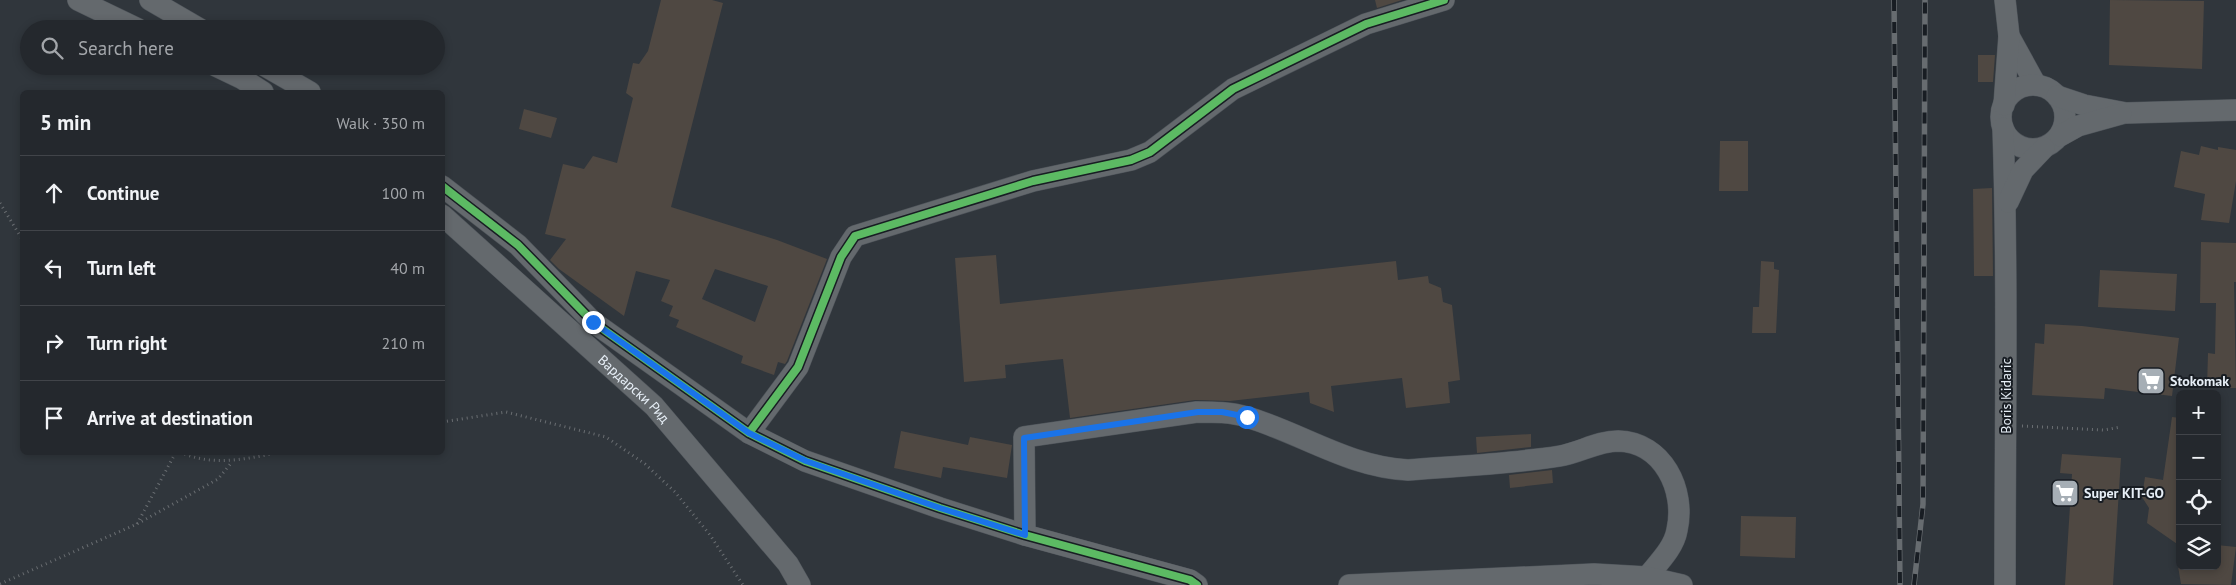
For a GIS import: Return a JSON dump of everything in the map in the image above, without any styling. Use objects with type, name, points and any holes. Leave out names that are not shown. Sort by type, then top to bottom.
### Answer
[{"type":"street","points":[[78,0],[119,20]]},
{"type":"street","points":[[150,0],[184,20]]},
{"type":"street","points":[[749,433],[798,367],[841,257],[855,236],[1033,181],[1131,160],[1150,152],[1233,90],[1366,24],[1444,0]]},
{"type":"street","points":[[2005,0],[2009,36],[2004,105],[2001,116],[2003,128],[2010,139],[2019,146],[2029,149],[2052,142],[2078,126],[2126,112]]},
{"type":"street","points":[[2009,36],[2036,85]]},
{"type":"street","points":[[235,75],[260,90]]},
{"type":"street","points":[[281,75],[307,90]]},
{"type":"street","points":[[2004,105],[2008,97],[2017,89],[2036,85],[2048,88],[2057,96],[2065,112],[2065,122],[2052,142],[2024,170],[2013,188],[2006,207]]},
{"type":"street","points":[[2057,96],[2084,105],[2126,112],[2236,110]]},
{"type":"street","name":"Boris Kidaric","points":[[2003,128],[2006,207],[2007,425],[2005,585]]},
{"type":"street","points":[[445,188],[518,245],[593,322],[749,433],[806,461],[940,508],[1025,535],[1190,580],[1197,585]]},
{"type":"street","name":"Вардарски Рид","points":[[445,218],[654,406],[788,564],[800,585]]},
{"type":"street","points":[[1025,535],[1024,438],[1198,412],[1222,412],[1247,417],[1364,464],[1387,469],[1408,470],[1492,464],[1561,456],[1600,444],[1618,441],[1638,445],[1655,454],[1669,470],[1678,499],[1677,530],[1667,551],[1647,577]]},
{"type":"street","points":[[1349,585],[1594,574],[1647,577],[1682,585]]},
{"type":"path","points":[[0,203],[20,236]]},
{"type":"path","points":[[445,422],[506,412],[606,437],[645,464],[675,492],[710,535],[743,585]]},
{"type":"path","points":[[2007,425],[2104,430],[2121,427]]},
{"type":"path","points":[[136,524],[174,455]]},
{"type":"path","points":[[185,455],[232,462],[266,455]]},
{"type":"path","points":[[0,584],[136,524],[218,479],[232,462]]},
{"type":"building","points":[[661,0],[712,0],[723,3],[671,207],[777,240],[827,259],[787,361],[785,364],[778,362],[774,375],[741,363],[743,356],[676,327],[679,320],[669,316],[673,306],[661,301],[670,280],[636,271],[624,316],[559,269],[550,260],[566,239],[545,234],[563,164],[584,169],[593,156],[617,163],[633,98],[626,93],[633,63],[639,64],[648,51]],"holes":[[[715,269],[768,286],[755,322],[702,299]]]},
{"type":"building","points":[[1375,0],[1402,0],[1377,8]]},
{"type":"building","points":[[2110,0],[2204,1],[2202,69],[2109,65]]},
{"type":"building","points":[[1978,55],[1995,55],[1993,82],[1978,82]]},
{"type":"building","points":[[524,109],[557,118],[551,138],[519,129]]},
{"type":"building","points":[[1720,141],[1748,141],[1748,191],[1719,191]]},
{"type":"building","points":[[2201,146],[2218,150],[2218,147],[2236,150],[2236,181],[2229,223],[2201,220],[2205,194],[2174,187],[2181,151],[2199,155]]},
{"type":"building","points":[[1992,188],[1993,276],[1974,276],[1973,189]]},
{"type":"building","points":[[2201,242],[2236,243],[2236,282],[2234,282],[2236,388],[2207,388],[2208,353],[2215,354],[2216,303],[2200,303]]},
{"type":"building","points":[[996,255],[1000,304],[1396,261],[1398,280],[1428,276],[1429,283],[1441,288],[1443,302],[1452,305],[1460,380],[1448,382],[1450,403],[1406,408],[1402,378],[1331,386],[1334,412],[1310,403],[1309,392],[1230,401],[1195,400],[1070,418],[1063,359],[1005,365],[1006,378],[964,382],[955,258]]},
{"type":"building","points":[[1761,261],[1774,262],[1774,269],[1779,270],[1776,333],[1752,333],[1753,307],[1759,307]]},
{"type":"building","points":[[2100,270],[2177,274],[2175,311],[2098,307]]},
{"type":"building","points":[[2045,324],[2082,326],[2179,338],[2172,396],[2105,388],[2104,399],[2032,395],[2035,343],[2044,344]]},
{"type":"building","points":[[2172,417],[2176,418],[2176,543],[2147,523],[2149,508],[2142,497],[2145,477],[2163,480]]},
{"type":"building","points":[[901,431],[968,445],[970,437],[1012,445],[1007,478],[943,467],[941,478],[894,468]]},
{"type":"building","points":[[1531,434],[1531,447],[1477,453],[1476,437]]},
{"type":"building","points":[[2062,454],[2121,458],[2113,585],[2065,585],[2072,474],[2060,473]]},
{"type":"building","points":[[1552,470],[1553,483],[1510,488],[1509,475]]},
{"type":"building","points":[[1741,516],[1796,517],[1795,558],[1740,556]]},
{"type":"building","points":[[2221,545],[2236,547],[2231,585],[2181,584],[2179,570],[2221,570]]},
{"type":"railway","points":[[1894,0],[1900,585]]},
{"type":"railway","points":[[1914,585],[1923,504],[1925,0]]},
{"type":"cycle path","points":[[749,433],[798,367],[841,257],[855,236],[1033,181],[1131,160],[1150,152],[1233,89],[1366,24],[1444,0]]},
{"type":"cycle path","points":[[445,188],[518,245],[593,322],[749,433],[805,461],[940,508],[1025,535],[1190,580],[1197,585]]},
{"type":"place","name":"Stokomak","points":[[2151,381]]},
{"type":"place","name":"Super KIT-GO","points":[[2065,493]]},
{"type":"route","points":[[593,322],[749,433],[806,461],[940,508],[1025,535],[1024,438],[1198,412],[1222,412],[1247,417]]}]
